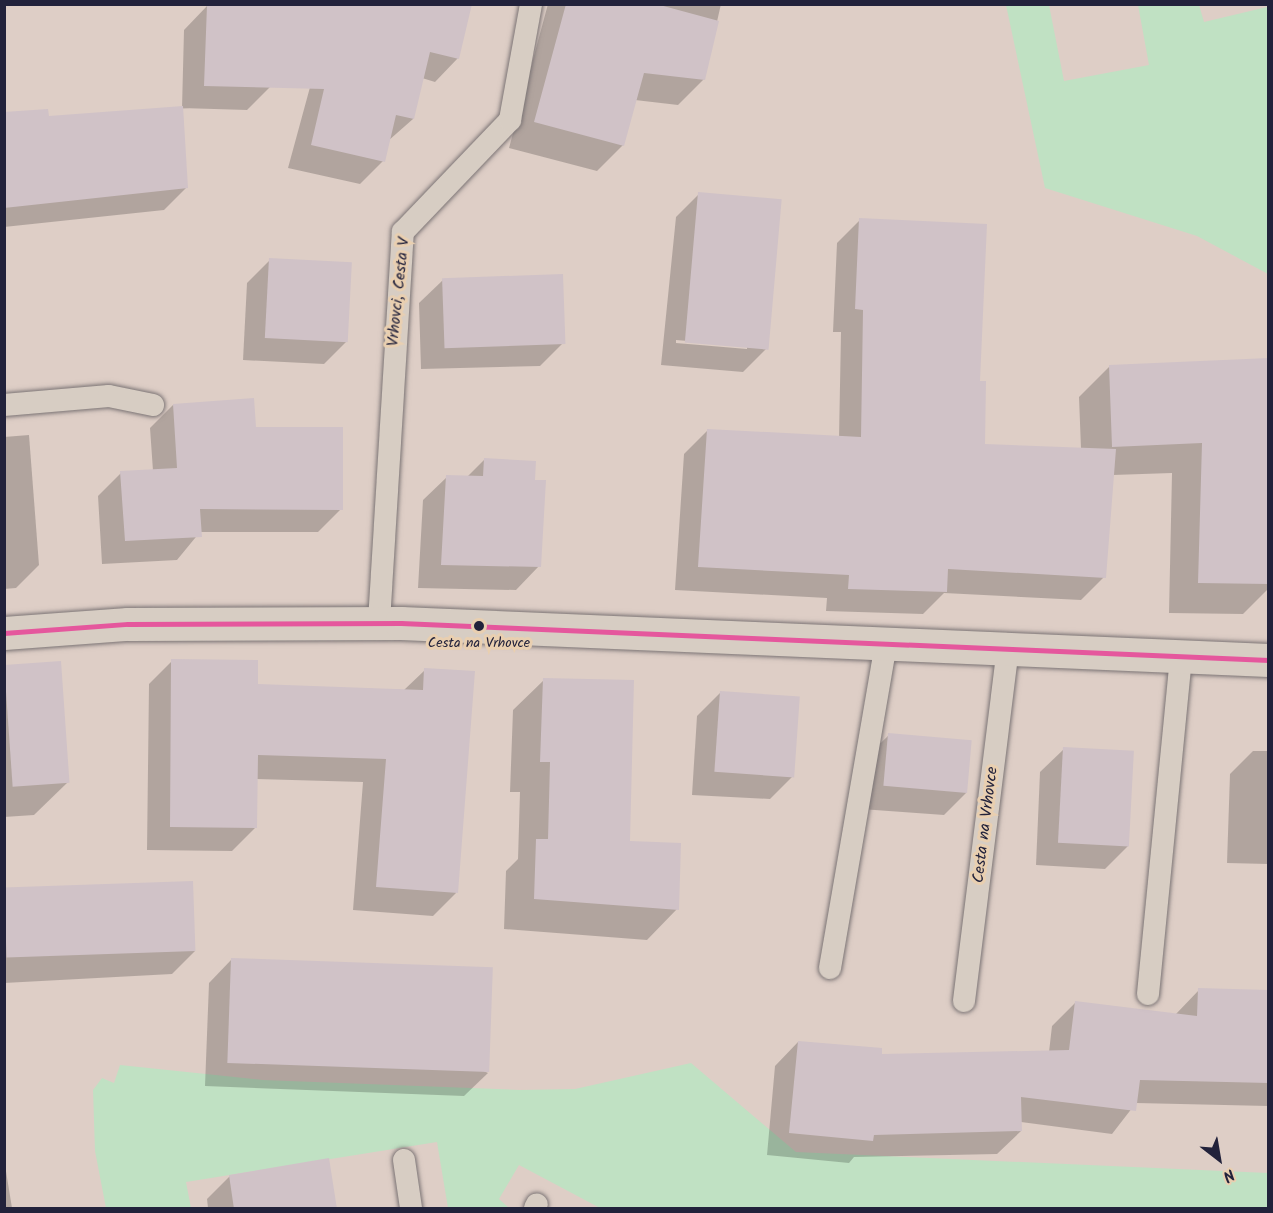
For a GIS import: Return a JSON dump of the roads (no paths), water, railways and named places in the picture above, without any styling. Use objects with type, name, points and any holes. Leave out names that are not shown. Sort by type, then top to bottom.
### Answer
[{"type":"street","points":[[4,633],[128,624],[379,622],[1269,660]]},
{"type":"lane","name":"Vrhovci, Cesta V","points":[[379,622],[403,232],[510,120],[531,4]]},
{"type":"lane","points":[[4,405],[109,396],[153,405]]},
{"type":"lane","points":[[830,968],[886,643]]},
{"type":"lane","name":"Cesta na Vrhovce","points":[[964,1001],[1008,648]]},
{"type":"lane","points":[[1148,994],[1181,656]]},
{"type":"lane","points":[[404,1160],[411,1209]]},
{"type":"place","name":"Cesta na Vrhovce","points":[[479,626]]}]
